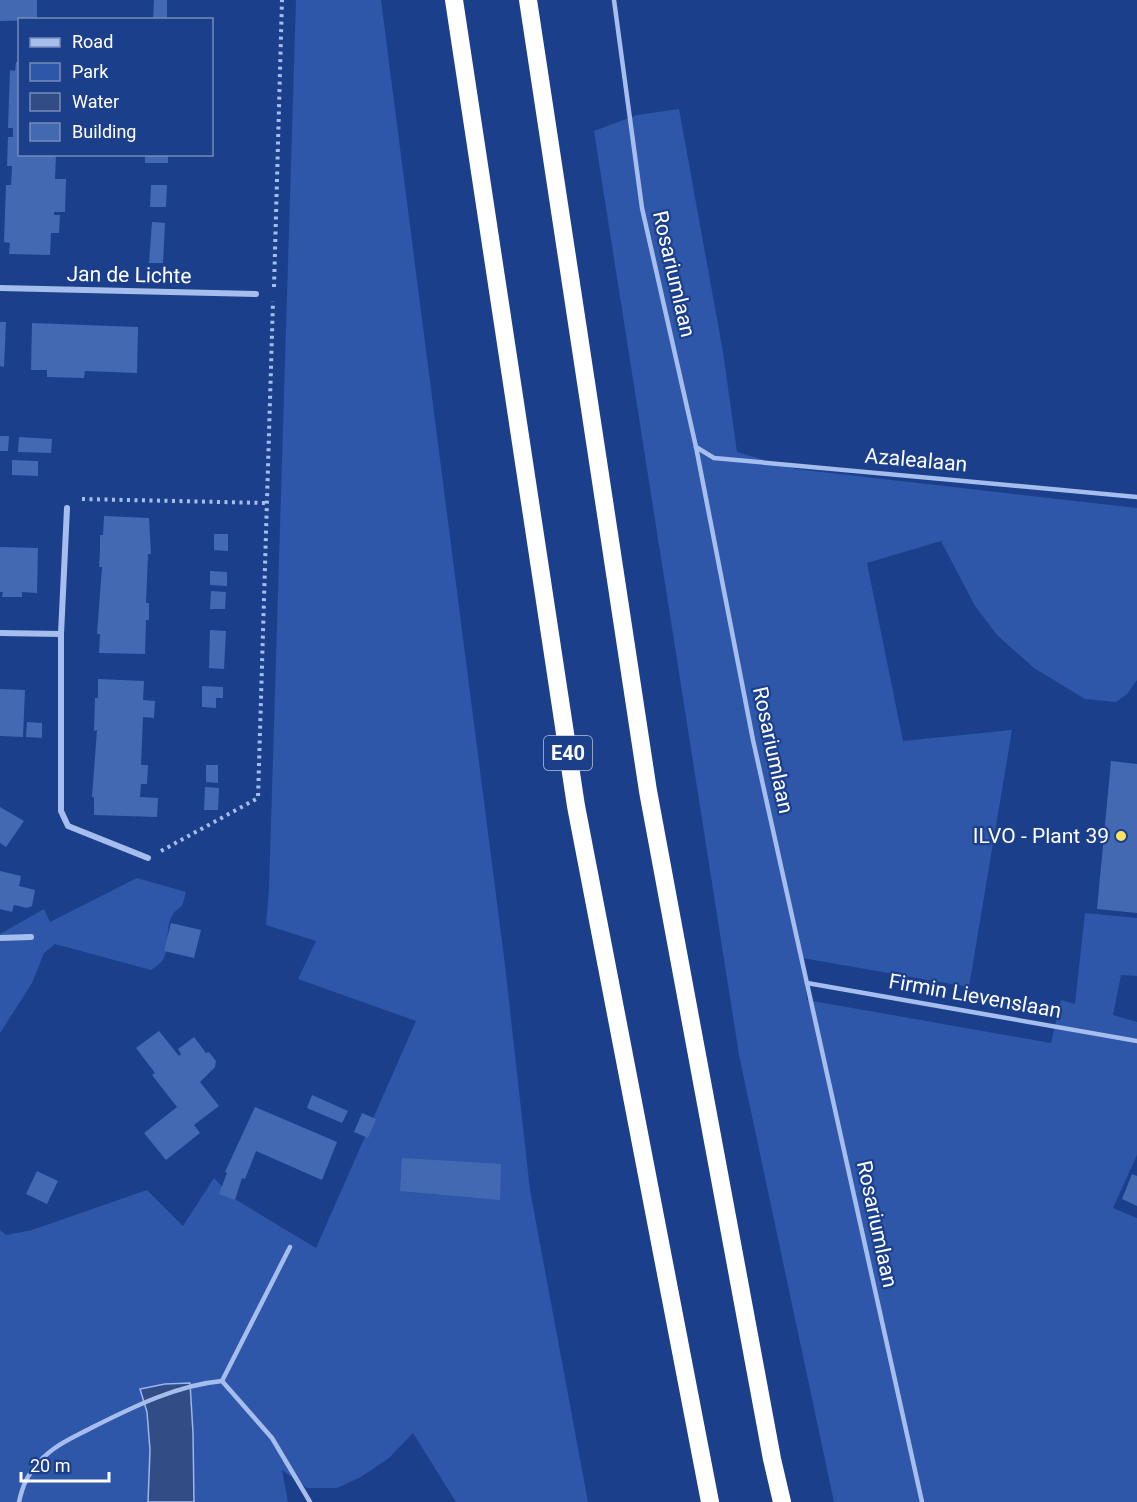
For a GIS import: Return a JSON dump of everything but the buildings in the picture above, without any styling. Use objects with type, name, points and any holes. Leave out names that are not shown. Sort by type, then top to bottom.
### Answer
[{"type":"highway","name":"E40","points":[[454,0],[576,806],[710,1502]]},
{"type":"highway","points":[[528,0],[648,791],[772,1459],[782,1502]]},
{"type":"street","name":"Jan de Lichte","points":[[0,288],[256,294]]},
{"type":"street","points":[[67,508],[61,634],[61,811],[68,826],[148,858]]},
{"type":"street","points":[[0,633],[61,634]]},
{"type":"street","points":[[0,938],[32,937]]},
{"type":"lane","name":"Rosariumlaan","points":[[614,0],[642,208],[696,447],[753,740],[922,1502]]},
{"type":"lane","name":"Azalealaan","points":[[696,447],[714,458],[1137,497]]},
{"type":"lane","name":"Firmin Lievenslaan","points":[[807,983],[1137,1041]]},
{"type":"lane","points":[[222,1381],[290,1247]]},
{"type":"lane","points":[[20,1502],[23,1482],[40,1460],[60,1444],[142,1402],[209,1382],[222,1381]]},
{"type":"lane","points":[[222,1381],[272,1438],[310,1502]]},
{"type":"path","points":[[148,858],[258,798],[282,0]]},
{"type":"path","points":[[67,508],[72,498],[267,503]]},
{"type":"green space","points":[[296,0],[381,0],[505,965],[530,1190],[588,1502],[456,1502],[413,1433],[389,1458],[361,1477],[337,1488],[307,1488],[282,1470],[288,1502],[194,1502],[194,1457],[140,1389],[147,1412],[150,1450],[148,1502],[0,1502],[0,1230],[6,1235],[32,1230],[147,1190],[183,1226],[214,1178],[233,1198],[316,1248],[416,1021],[298,979],[316,941],[266,925],[269,889]]},
{"type":"green space","points":[[679,109],[723,352],[737,452],[796,469],[1137,508],[1137,680],[1127,694],[1116,702],[1085,699],[1034,668],[997,635],[975,606],[941,541],[867,563],[903,741],[1012,730],[969,987],[802,958],[807,1000],[1051,1043],[1061,1000],[1075,1004],[1085,913],[1137,918],[1137,976],[1121,975],[1113,1015],[1137,1022],[1137,1155],[1113,1208],[1137,1218],[1137,1502],[834,1502],[739,1055],[594,131],[637,115]]},
{"type":"green space","points":[[137,878],[186,892],[182,906],[171,918],[167,948],[161,962],[151,970],[55,944],[44,953],[32,983],[0,1033],[0,934],[44,909],[50,922]]},
{"type":"water","points":[[190,1383],[194,1502],[148,1502],[150,1450],[147,1412],[140,1389],[165,1384]]},
{"type":"place","name":"ILVO - Plant 39","points":[[1121,836]]}]
